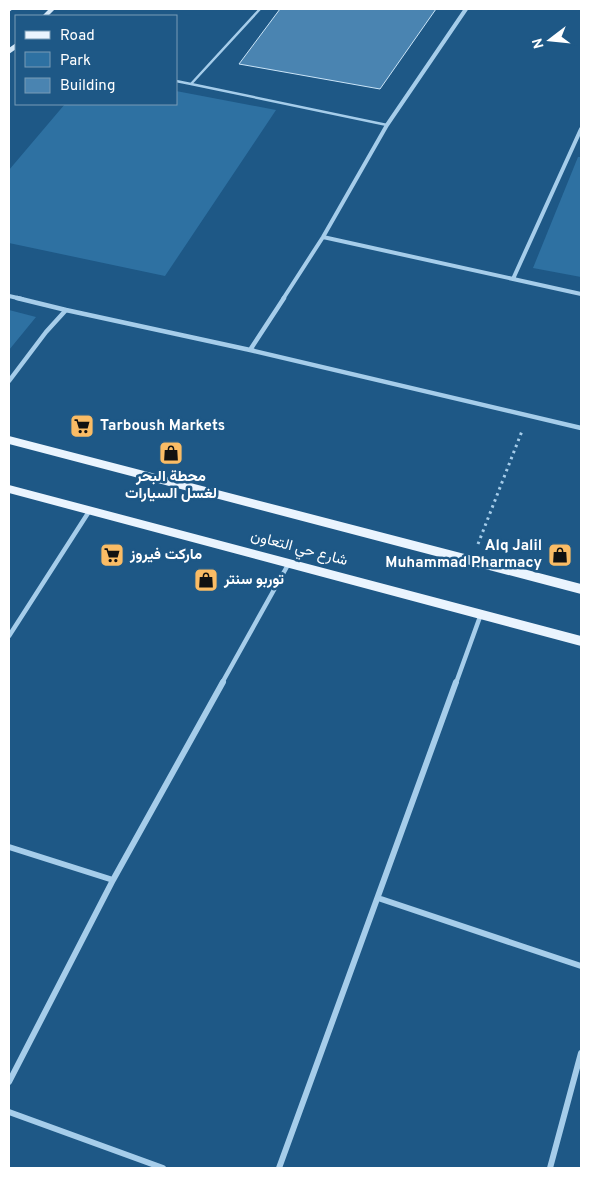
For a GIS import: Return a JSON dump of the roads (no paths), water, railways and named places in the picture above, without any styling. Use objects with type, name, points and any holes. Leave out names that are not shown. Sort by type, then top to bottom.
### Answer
[{"type":"main road","points":[[9,440],[581,589]]},
{"type":"main road","name":"شارع حي التعاون","points":[[9,489],[581,641]]},
{"type":"street","points":[[250,350],[323,237],[387,125],[466,9]]},
{"type":"street","points":[[513,279],[581,129]]},
{"type":"street","points":[[575,142],[581,144]]},
{"type":"street","points":[[323,237],[581,294]]},
{"type":"street","points":[[9,296],[250,350],[581,428]]},
{"type":"street","points":[[9,381],[46,332],[66,310]]},
{"type":"street","points":[[9,636],[90,510]]},
{"type":"street","points":[[9,1082],[113,880],[289,563]]},
{"type":"street","points":[[279,1168],[482,614]]},
{"type":"street","points":[[9,846],[113,880]]},
{"type":"street","points":[[378,898],[581,966]]},
{"type":"street","points":[[550,1168],[581,1053]]},
{"type":"street","points":[[9,1112],[164,1168]]},
{"type":"lane","points":[[191,84],[260,9]]},
{"type":"lane","points":[[178,81],[387,125]]},
{"type":"place","name":"Tarboush Markets","points":[[82,426]]},
{"type":"place","name":"محطة البحر لغسل السيارات","points":[[171,453]]},
{"type":"place","name":"ماركت فيروز","points":[[112,555]]},
{"type":"place","name":"Alq Jalil Muhammad Pharmacy","points":[[560,555]]},
{"type":"place","name":"توربو سنتر","points":[[206,580]]}]
